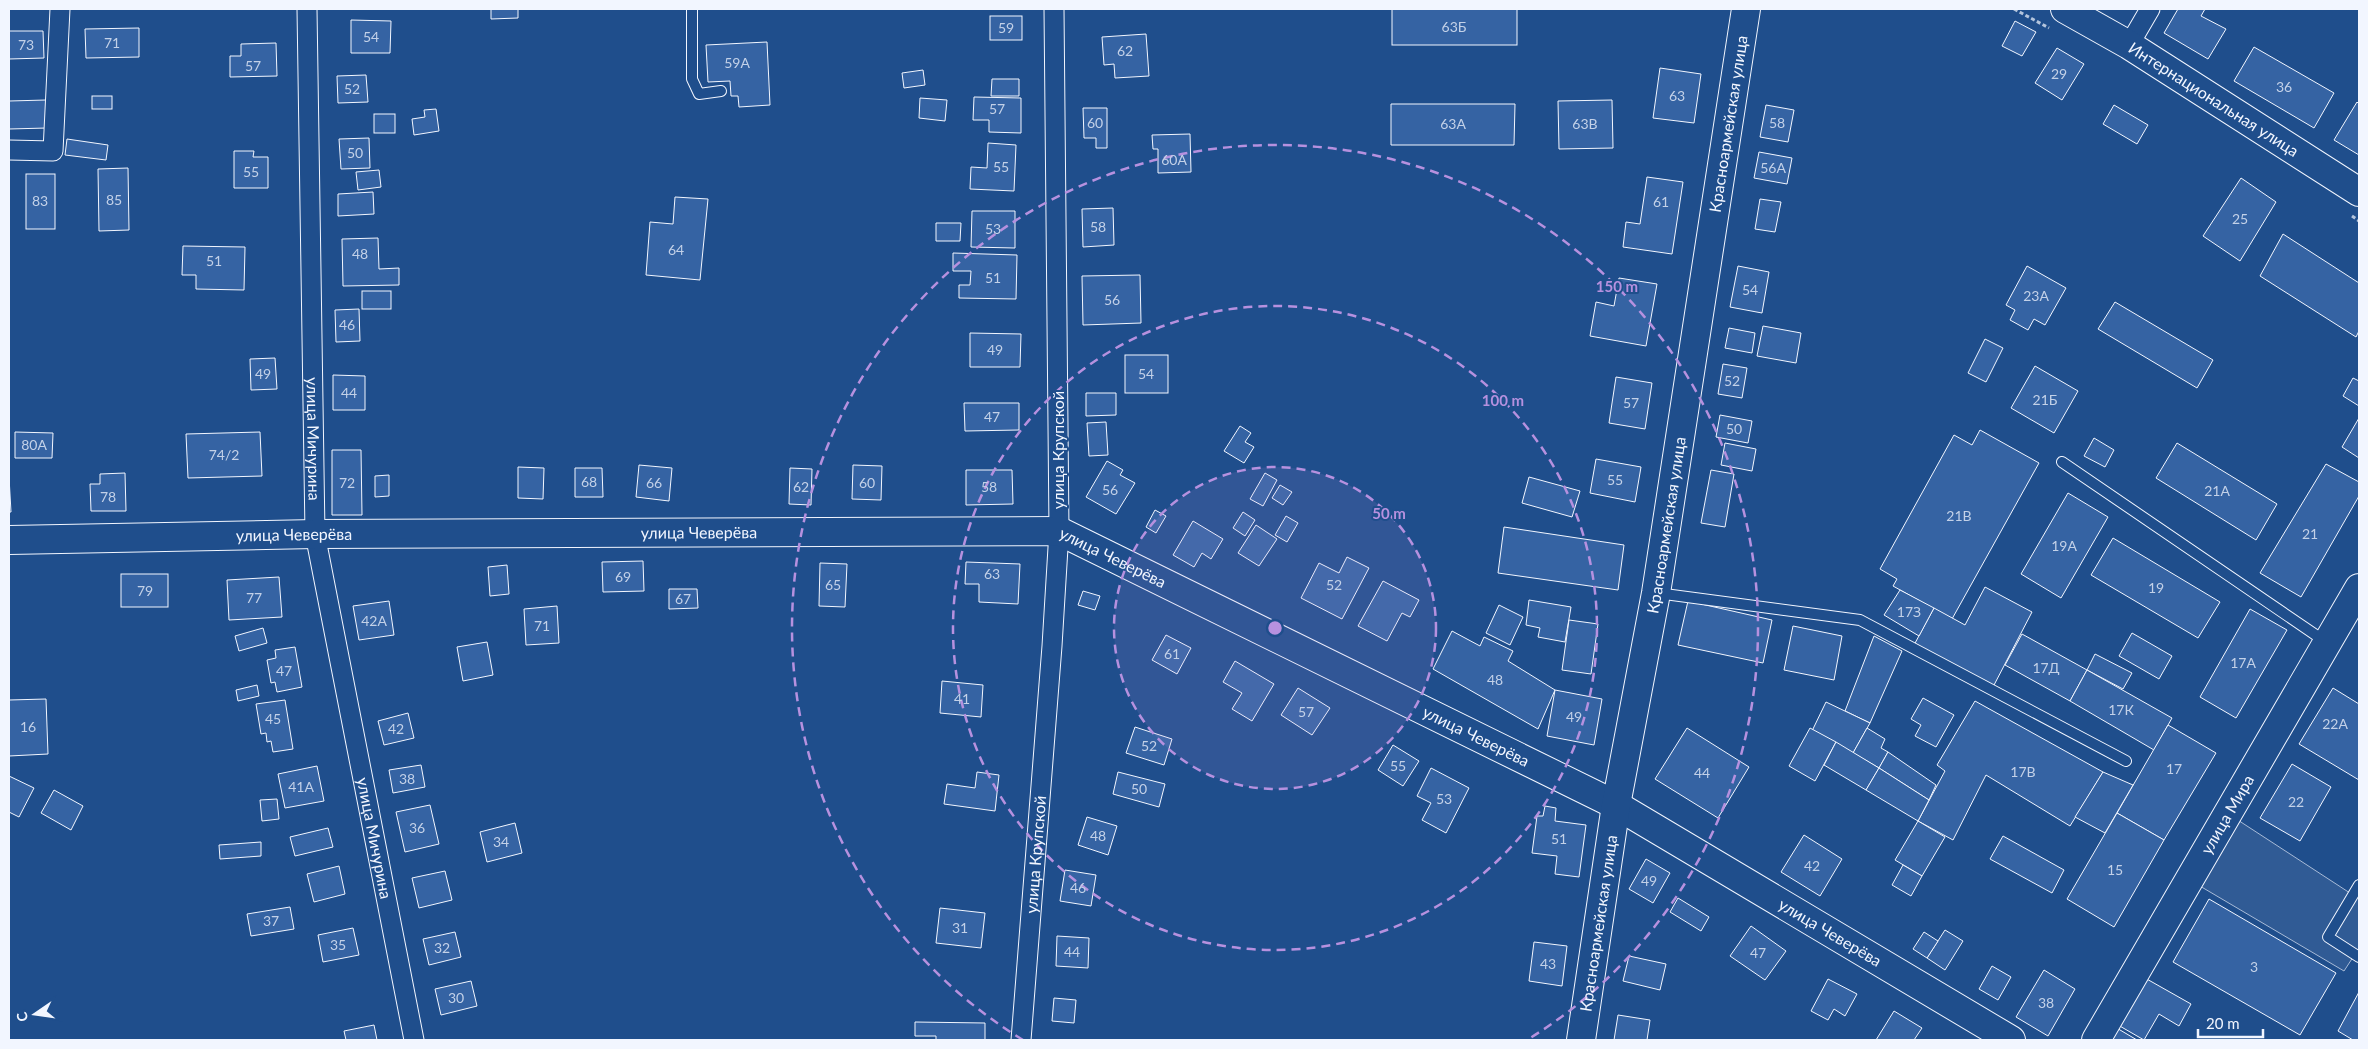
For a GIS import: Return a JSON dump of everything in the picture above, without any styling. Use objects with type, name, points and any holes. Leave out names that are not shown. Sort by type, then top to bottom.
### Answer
[{"type":"street","points":[[9,150],[53,151],[60,9]]},
{"type":"street","name":"улица Мичурина","points":[[307,9],[315,534],[414,1040]]},
{"type":"street","name":"улица Крупской","points":[[1021,1040],[1052,646],[1059,531],[1054,9]]},
{"type":"street","name":"Красноармейская улица","points":[[1581,1040],[1616,805],[1656,593],[1746,9]]},
{"type":"street","name":"Интернациональная улица","points":[[2065,9],[2129,45],[2359,192]]},
{"type":"street","points":[[2129,45],[2150,9]]},
{"type":"street","name":"улица Чеверёва","points":[[9,540],[315,534],[1059,531],[1616,805],[2011,1040]]},
{"type":"street","name":"улица Мира","points":[[2096,1040],[2359,588]]},
{"type":"lane","points":[[692,9],[692,80],[699,94],[721,91]]},
{"type":"lane","points":[[2062,462],[2327,643]]},
{"type":"lane","points":[[1656,593],[1860,620],[2126,761]]},
{"type":"lane","points":[[2359,885],[2328,937],[2359,957]]},
{"type":"shaded area","points":[[2227,813],[2353,895],[2359,885],[2359,948],[2344,971],[2188,879]]},
{"type":"building","points":[[491,9],[518,9],[518,18],[491,19]]},
{"type":"building","points":[[1392,9],[1517,9],[1517,45],[1392,45]]},
{"type":"building","points":[[2178,9],[2205,9],[2201,16],[2226,29],[2208,59],[2164,33]]},
{"type":"building","points":[[990,16],[1022,16],[1022,40],[990,40]]},
{"type":"building","points":[[351,20],[391,21],[390,53],[351,53]]},
{"type":"building","points":[[2015,21],[2036,32],[2022,56],[2002,46]]},
{"type":"building","points":[[139,28],[139,57],[86,58],[85,29]]},
{"type":"building","points":[[9,31],[43,31],[44,58],[9,59]]},
{"type":"building","points":[[1146,34],[1149,76],[1115,78],[1114,64],[1104,65],[1102,37]]},
{"type":"building","points":[[767,42],[770,105],[739,107],[738,96],[731,96],[730,81],[708,82],[706,45]]},
{"type":"building","points":[[276,43],[277,76],[230,77],[230,56],[241,56],[241,44]]},
{"type":"building","points":[[2254,47],[2334,93],[2314,128],[2234,81]]},
{"type":"building","points":[[2057,48],[2084,64],[2062,100],[2035,83]]},
{"type":"building","points":[[1660,68],[1701,74],[1694,123],[1653,118]]},
{"type":"building","points":[[923,70],[925,85],[904,88],[902,73]]},
{"type":"building","points":[[366,75],[368,102],[338,103],[337,76]]},
{"type":"building","points":[[992,79],[1019,79],[1019,96],[991,96]]},
{"type":"building","points":[[92,96],[112,96],[112,109],[92,109]]},
{"type":"building","points":[[974,97],[1021,98],[1021,133],[989,132],[989,120],[973,120]]},
{"type":"building","points":[[920,98],[947,100],[945,121],[919,118]]},
{"type":"building","points":[[46,100],[47,128],[9,129],[9,101]]},
{"type":"building","points":[[1612,100],[1613,148],[1559,149],[1558,101]]},
{"type":"building","points":[[2357,102],[2359,104],[2359,155],[2334,140]]},
{"type":"building","points":[[1391,104],[1515,104],[1514,145],[1391,145]]},
{"type":"building","points":[[1766,105],[1794,110],[1788,142],[1760,137]]},
{"type":"building","points":[[2114,105],[2148,125],[2137,144],[2103,124]]},
{"type":"building","points":[[1083,108],[1107,108],[1107,148],[1096,148],[1096,138],[1084,138]]},
{"type":"building","points":[[436,109],[439,131],[414,135],[412,119],[425,117],[424,110]]},
{"type":"building","points":[[374,114],[395,114],[395,133],[374,133]]},
{"type":"building","points":[[1190,134],[1191,172],[1158,173],[1158,149],[1153,149],[1152,135]]},
{"type":"building","points":[[369,138],[370,168],[341,169],[339,139]]},
{"type":"building","points":[[67,139],[108,145],[106,160],[65,155]]},
{"type":"building","points":[[988,143],[1016,145],[1014,191],[970,189],[971,167],[987,168]]},
{"type":"building","points":[[234,151],[254,151],[253,157],[268,157],[268,188],[234,188]]},
{"type":"building","points":[[1759,152],[1792,158],[1787,184],[1754,178]]},
{"type":"building","points":[[128,168],[129,230],[99,231],[98,169]]},
{"type":"building","points":[[379,170],[381,187],[358,190],[356,172]]},
{"type":"building","points":[[26,174],[55,174],[55,229],[26,229]]},
{"type":"building","points":[[1647,177],[1683,182],[1672,254],[1623,247],[1626,222],[1640,224]]},
{"type":"building","points":[[2241,178],[2276,202],[2240,261],[2203,236]]},
{"type":"building","points":[[373,192],[374,214],[338,216],[338,194]]},
{"type":"building","points":[[675,197],[708,199],[700,280],[646,275],[650,222],[673,224]]},
{"type":"building","points":[[1760,199],[1781,202],[1775,232],[1755,229]]},
{"type":"building","points":[[1113,208],[1114,245],[1083,247],[1082,209]]},
{"type":"building","points":[[972,211],[1015,211],[1015,248],[971,247]]},
{"type":"building","points":[[936,223],[961,223],[960,241],[936,241]]},
{"type":"building","points":[[2283,234],[2359,283],[2359,331],[2356,337],[2260,276]]},
{"type":"building","points":[[378,238],[379,269],[399,268],[399,285],[343,286],[342,239]]},
{"type":"building","points":[[183,246],[245,247],[244,290],[196,289],[196,275],[182,275]]},
{"type":"building","points":[[953,253],[1017,255],[1016,299],[959,298],[959,285],[970,285],[971,271],[953,271]]},
{"type":"building","points":[[1738,266],[1769,272],[1762,313],[1730,307]]},
{"type":"building","points":[[2027,266],[2066,288],[2045,325],[2034,319],[2028,330],[2010,320],[2015,310],[2006,305]]},
{"type":"building","points":[[1140,275],[1141,323],[1083,325],[1082,276]]},
{"type":"building","points":[[1619,278],[1657,284],[1646,346],[1590,336],[1596,302],[1614,306]]},
{"type":"building","points":[[362,291],[391,291],[391,309],[362,309]]},
{"type":"building","points":[[2115,302],[2213,360],[2197,388],[2098,329]]},
{"type":"building","points":[[359,309],[360,341],[336,342],[335,310]]},
{"type":"building","points":[[1763,326],[1801,333],[1796,363],[1757,356]]},
{"type":"building","points":[[1729,328],[1755,333],[1752,353],[1725,348]]},
{"type":"building","points":[[970,333],[1021,334],[1020,367],[970,367]]},
{"type":"building","points":[[1985,339],[2003,348],[1986,382],[1968,373]]},
{"type":"building","points":[[1125,355],[1168,355],[1168,393],[1125,393]]},
{"type":"building","points":[[275,358],[277,389],[251,390],[250,359]]},
{"type":"building","points":[[1723,364],[1747,368],[1742,398],[1718,394]]},
{"type":"building","points":[[2035,366],[2078,391],[2054,433],[2011,408]]},
{"type":"building","points":[[333,375],[365,376],[365,410],[333,410]]},
{"type":"building","points":[[1616,377],[1652,383],[1645,429],[1609,423]]},
{"type":"building","points":[[2353,378],[2359,381],[2359,406],[2343,396]]},
{"type":"building","points":[[1086,393],[1116,393],[1116,415],[1086,416]]},
{"type":"building","points":[[964,403],[1019,403],[1019,430],[965,431]]},
{"type":"building","points":[[1720,415],[1752,421],[1748,443],[1716,437]]},
{"type":"building","points":[[2359,418],[2359,458],[2342,447]]},
{"type":"building","points":[[1106,422],[1108,455],[1089,456],[1087,423]]},
{"type":"building","points":[[1240,426],[1251,433],[1245,442],[1254,447],[1244,463],[1224,451]]},
{"type":"building","points":[[1980,430],[2039,463],[1952,619],[1893,586],[1897,579],[1880,569],[1954,435],[1972,445]]},
{"type":"building","points":[[15,432],[53,433],[52,458],[15,458]]},
{"type":"building","points":[[260,432],[262,476],[188,478],[186,434]]},
{"type":"building","points":[[2094,438],[2114,450],[2105,467],[2084,456]]},
{"type":"building","points":[[1725,443],[1756,449],[1752,471],[1721,465]]},
{"type":"building","points":[[2177,443],[2277,504],[2256,540],[2156,478]]},
{"type":"building","points":[[332,450],[361,450],[362,515],[332,515]]},
{"type":"building","points":[[1596,459],[1641,467],[1635,502],[1590,493]]},
{"type":"building","points":[[1107,461],[1123,470],[1120,475],[1135,483],[1116,514],[1086,497]]},
{"type":"building","points":[[2326,464],[2359,482],[2359,496],[2301,597],[2260,573]]},
{"type":"building","points":[[639,465],[672,468],[669,501],[636,497]]},
{"type":"building","points":[[853,465],[882,466],[881,500],[852,499]]},
{"type":"building","points":[[518,467],[544,468],[543,499],[518,498]]},
{"type":"building","points":[[575,468],[602,468],[603,497],[575,497]]},
{"type":"building","points":[[790,468],[812,469],[811,505],[789,504]]},
{"type":"building","points":[[966,470],[1012,470],[1013,504],[966,505]]},
{"type":"building","points":[[1711,470],[1734,474],[1725,527],[1701,523]]},
{"type":"building","points":[[125,473],[126,511],[91,511],[90,484],[100,484],[100,474]]},
{"type":"building","points":[[1265,473],[1277,480],[1263,506],[1250,499]]},
{"type":"building","points":[[389,475],[389,496],[375,497],[375,476]]},
{"type":"building","points":[[9,477],[11,512],[9,512]]},
{"type":"building","points":[[1529,477],[1580,491],[1572,517],[1522,503]]},
{"type":"building","points":[[1280,485],[1292,492],[1283,505],[1272,498]]},
{"type":"building","points":[[2068,493],[2108,517],[2061,598],[2021,574]]},
{"type":"building","points":[[1155,510],[1166,516],[1156,533],[1146,527]]},
{"type":"building","points":[[1243,512],[1255,520],[1245,536],[1233,528]]},
{"type":"building","points":[[1286,516],[1298,523],[1287,542],[1275,535]]},
{"type":"building","points":[[1193,521],[1223,539],[1211,559],[1202,553],[1194,567],[1173,555]]},
{"type":"building","points":[[1256,525],[1277,539],[1259,566],[1238,553]]},
{"type":"building","points":[[1504,527],[1624,545],[1618,590],[1498,573]]},
{"type":"building","points":[[2113,538],[2220,602],[2198,638],[2091,575]]},
{"type":"building","points":[[1347,557],[1369,568],[1342,619],[1301,598],[1319,563],[1339,573]]},
{"type":"building","points":[[643,561],[644,591],[603,592],[602,562]]},
{"type":"building","points":[[966,562],[1020,564],[1018,604],[979,602],[979,584],[965,584]]},
{"type":"building","points":[[820,563],[847,564],[845,607],[819,606]]},
{"type":"building","points":[[507,565],[509,594],[490,596],[488,567]]},
{"type":"building","points":[[121,574],[168,574],[168,607],[121,607]]},
{"type":"building","points":[[279,577],[282,617],[229,620],[227,580]]},
{"type":"building","points":[[1383,581],[1419,600],[1410,617],[1402,613],[1387,641],[1358,626]]},
{"type":"building","points":[[1985,587],[2032,612],[1993,687],[1914,645],[1934,608],[1965,625]]},
{"type":"building","points":[[669,589],[697,589],[698,608],[669,609]]},
{"type":"building","points":[[1900,590],[1934,608],[1919,636],[1884,615]]},
{"type":"building","points":[[1083,591],[1100,596],[1095,610],[1078,605]]},
{"type":"building","points":[[1529,600],[1571,607],[1565,642],[1538,637],[1540,628],[1526,625]]},
{"type":"building","points":[[389,601],[394,635],[359,640],[353,606]]},
{"type":"building","points":[[1688,601],[1772,620],[1763,663],[1678,645]]},
{"type":"building","points":[[1499,605],[1523,617],[1510,645],[1486,633]]},
{"type":"building","points":[[557,606],[559,643],[526,645],[524,609]]},
{"type":"building","points":[[2250,609],[2287,630],[2236,718],[2200,697]]},
{"type":"building","points":[[1569,620],[1598,624],[1591,674],[1562,670]]},
{"type":"building","points":[[1793,626],[1842,636],[1834,680],[1784,670]]},
{"type":"building","points":[[263,628],[267,643],[239,651],[235,636]]},
{"type":"building","points":[[1452,631],[1480,646],[1484,637],[1513,651],[1508,661],[1555,690],[1538,729],[1433,669]]},
{"type":"building","points":[[2132,633],[2172,656],[2159,679],[2119,656]]},
{"type":"building","points":[[2022,634],[2087,670],[2070,701],[2005,665]]},
{"type":"building","points":[[1166,635],[1191,648],[1177,674],[1152,660]]},
{"type":"building","points":[[1874,636],[1902,651],[1870,723],[1845,711]]},
{"type":"building","points":[[487,642],[493,675],[463,681],[457,647]]},
{"type":"building","points":[[295,647],[302,687],[277,692],[275,682],[271,683],[267,660],[276,658],[275,650]]},
{"type":"building","points":[[2095,654],[2132,673],[2123,689],[2087,670]]},
{"type":"building","points":[[1235,661],[1274,684],[1252,721],[1232,709],[1242,693],[1223,682]]},
{"type":"building","points":[[2087,670],[2172,718],[2154,750],[2070,701]]},
{"type":"building","points":[[942,681],[983,685],[981,717],[940,713]]},
{"type":"building","points":[[257,685],[259,696],[238,701],[236,690]]},
{"type":"building","points":[[1298,688],[1330,708],[1312,735],[1281,715]]},
{"type":"building","points":[[2333,688],[2359,704],[2359,780],[2299,744]]},
{"type":"building","points":[[1555,690],[1602,699],[1594,745],[1547,736]]},
{"type":"building","points":[[1923,698],[1954,715],[1936,747],[1915,736],[1921,725],[1911,719]]},
{"type":"building","points":[[46,699],[48,754],[9,756],[9,700]]},
{"type":"building","points":[[285,700],[293,749],[273,752],[271,741],[267,742],[266,733],[261,734],[256,704]]},
{"type":"building","points":[[1975,701],[2103,772],[2070,826],[1986,775],[1953,840],[1918,821],[1945,771],[1937,765]]},
{"type":"building","points":[[1826,702],[1870,723],[1853,753],[1812,731]]},
{"type":"building","points":[[408,713],[414,738],[384,745],[378,721]]},
{"type":"building","points":[[2168,725],[2216,753],[2164,840],[2117,813]]},
{"type":"building","points":[[1135,727],[1172,739],[1164,765],[1126,753]]},
{"type":"building","points":[[1687,728],[1749,767],[1718,818],[1655,779]]},
{"type":"building","points":[[1810,728],[1836,742],[1815,781],[1789,766]]},
{"type":"building","points":[[1867,728],[1885,739],[1881,748],[1888,752],[1879,768],[1853,753]]},
{"type":"building","points":[[1836,742],[1879,768],[1866,790],[1824,765]]},
{"type":"building","points":[[1393,745],[1419,761],[1403,786],[1378,770]]},
{"type":"building","points":[[1888,752],[1936,785],[1929,800],[1879,768]]},
{"type":"building","points":[[2292,764],[2331,787],[2300,841],[2260,818]]},
{"type":"building","points":[[421,765],[425,787],[393,793],[389,770]]},
{"type":"building","points":[[317,766],[324,801],[285,808],[278,774]]},
{"type":"building","points":[[1431,768],[1469,788],[1446,833],[1422,820],[1431,803],[1417,796]]},
{"type":"building","points":[[1879,768],[1929,800],[1918,821],[1866,790]]},
{"type":"building","points":[[977,772],[999,775],[995,811],[944,804],[947,784],[975,788]]},
{"type":"building","points":[[1118,772],[1165,784],[1159,807],[1113,794]]},
{"type":"building","points":[[2103,772],[2133,785],[2105,833],[2075,817]]},
{"type":"building","points":[[9,776],[34,788],[19,817],[9,812]]},
{"type":"building","points":[[54,790],[83,806],[71,830],[41,813]]},
{"type":"building","points":[[277,799],[279,819],[262,821],[260,800]]},
{"type":"building","points":[[430,805],[439,844],[405,852],[396,812]]},
{"type":"building","points":[[1545,806],[1556,808],[1555,821],[1586,825],[1579,877],[1555,874],[1557,856],[1532,853],[1537,816],[1543,816]]},
{"type":"building","points":[[2117,813],[2164,840],[2114,927],[2067,899]]},
{"type":"building","points":[[1087,817],[1117,826],[1108,855],[1078,845]]},
{"type":"building","points":[[1918,821],[1945,837],[1922,876],[1895,860]]},
{"type":"building","points":[[515,823],[522,853],[487,862],[480,832]]},
{"type":"building","points":[[328,828],[333,847],[295,856],[290,837]]},
{"type":"building","points":[[1804,835],[1842,859],[1820,896],[1781,872]]},
{"type":"building","points":[[2003,836],[2064,870],[2052,893],[1990,859]]},
{"type":"building","points":[[261,842],[261,856],[220,859],[219,845]]},
{"type":"building","points":[[1646,859],[1670,873],[1653,903],[1629,889]]},
{"type":"building","points":[[1903,865],[1922,876],[1911,896],[1892,885]]},
{"type":"building","points":[[339,866],[345,894],[314,902],[307,874]]},
{"type":"building","points":[[1065,870],[1096,875],[1091,906],[1060,901]]},
{"type":"building","points":[[445,871],[452,900],[419,908],[412,878]]},
{"type":"building","points":[[1678,898],[1709,917],[1701,931],[1670,912]]},
{"type":"building","points":[[2209,899],[2336,973],[2300,1035],[2173,962]]},
{"type":"building","points":[[290,907],[294,929],[251,936],[247,914]]},
{"type":"building","points":[[940,908],[985,913],[981,948],[936,943]]},
{"type":"building","points":[[1751,926],[1786,951],[1765,980],[1730,956]]},
{"type":"building","points":[[353,928],[359,955],[323,962],[318,935]]},
{"type":"building","points":[[1945,930],[1963,941],[1945,970],[1927,958]]},
{"type":"building","points":[[455,932],[461,957],[429,965],[423,939]]},
{"type":"building","points":[[1924,932],[1938,941],[1927,958],[1913,949]]},
{"type":"building","points":[[1057,936],[1089,938],[1088,968],[1056,966]]},
{"type":"building","points":[[1534,942],[1567,946],[1562,986],[1529,981]]},
{"type":"building","points":[[1629,956],[1666,964],[1660,990],[1623,981]]},
{"type":"building","points":[[1992,966],[2011,977],[1998,1000],[1979,989]]},
{"type":"building","points":[[2044,970],[2075,989],[2048,1036],[2016,1017]]},
{"type":"building","points":[[2145,978],[2191,1004],[2179,1026],[2159,1014],[2144,1040],[2118,1025]]},
{"type":"building","points":[[1828,979],[1857,994],[1845,1016],[1834,1009],[1828,1020],[1811,1011]]},
{"type":"building","points":[[471,981],[477,1006],[441,1015],[435,989]]},
{"type":"building","points":[[2359,992],[2359,1040],[2353,1040],[2338,1031]]},
{"type":"building","points":[[1054,998],[1076,1000],[1074,1023],[1052,1021]]},
{"type":"building","points":[[1894,1011],[1922,1028],[1914,1040],[1876,1040]]},
{"type":"building","points":[[1618,1015],[1650,1020],[1647,1040],[1614,1040]]},
{"type":"building","points":[[915,1022],[985,1023],[985,1040],[936,1040],[936,1036],[915,1036]]},
{"type":"building","points":[[374,1025],[377,1040],[346,1040],[344,1031]]},
{"type":"building","points":[[2115,1027],[2137,1040],[2108,1040]]}]
